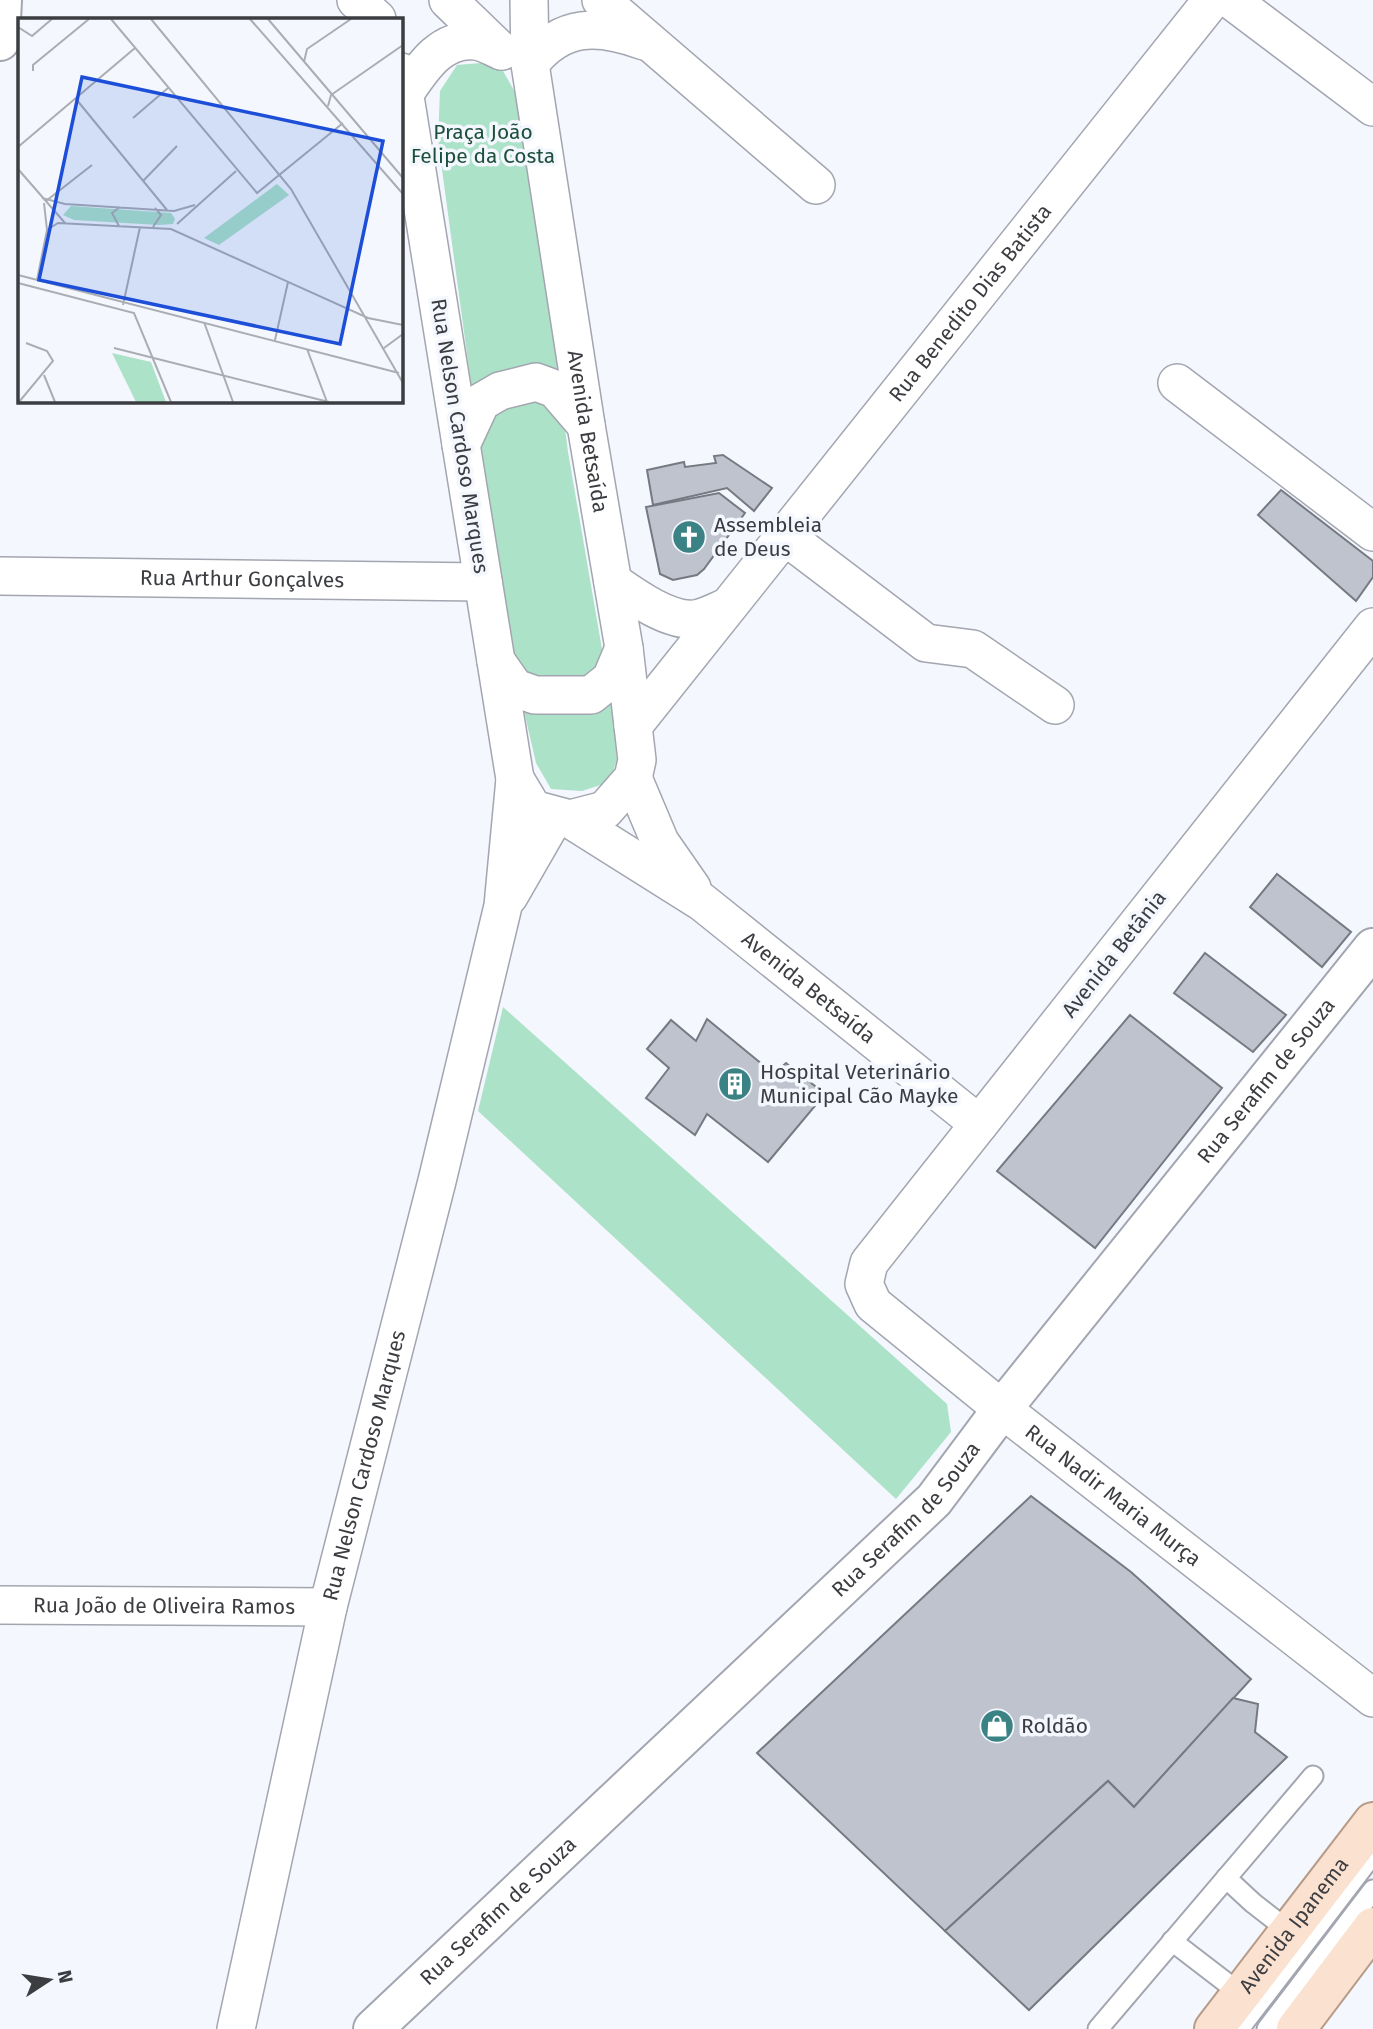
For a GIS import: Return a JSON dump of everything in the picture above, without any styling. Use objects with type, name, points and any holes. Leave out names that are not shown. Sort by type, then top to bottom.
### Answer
[{"type":"main road","name":"Avenida Ipanema","points":[[1214,2029],[1240,2012],[1289,1931],[1373,1822]]},
{"type":"main road","points":[[1296,2029],[1373,1927]]},
{"type":"street","points":[[0,41],[2,0]]},
{"type":"street","points":[[356,0],[376,18]]},
{"type":"street","name":"Avenida Betsaída","points":[[529,0],[522,67],[624,648],[637,760],[633,778],[660,842],[702,902]]},
{"type":"street","points":[[601,0],[816,185]]},
{"type":"street","name":"Rua Benedito Dias Batista","points":[[633,726],[1212,0]]},
{"type":"street","points":[[1231,0],[1373,107]]},
{"type":"street","points":[[403,83],[452,1],[522,67]]},
{"type":"street","points":[[522,67],[541,49],[574,31],[593,29],[619,32],[655,44]]},
{"type":"street","points":[[403,83],[429,58],[453,44],[477,41],[522,67]]},
{"type":"street","name":"Rua Nelson Cardoso Marques","points":[[236,2029],[328,1607],[437,1181],[503,906],[515,779],[403,83]]},
{"type":"street","points":[[461,445],[481,402],[500,391],[536,382],[555,388],[586,425]]},
{"type":"street","points":[[1177,383],[1373,531]]},
{"type":"street","points":[[785,536],[926,643],[972,649],[1055,705]]},
{"type":"street","name":"Rua Arthur Gonçalves","points":[[0,576],[483,582]]},
{"type":"street","points":[[613,582],[640,601],[674,616],[695,619],[727,607]]},
{"type":"street","name":"Avenida Betânia","points":[[864,1284],[869,1263],[1373,628]]},
{"type":"street","points":[[496,661],[516,688],[536,695],[591,695],[611,679],[624,648]]},
{"type":"street","points":[[563,818],[605,810],[633,778]]},
{"type":"street","name":"Rua Nelson Cardoso Marques","points":[[503,906],[563,818],[533,809],[515,779]]},
{"type":"street","name":"Avenida Betsaída","points":[[563,818],[702,902],[979,1124]]},
{"type":"street","name":"Rua Serafim de Souza","points":[[373,2029],[934,1500],[1002,1409],[1373,948]]},
{"type":"street","name":"Rua Nadir Maria Murça","points":[[864,1284],[873,1304],[1002,1409],[1373,1698]]},
{"type":"street","name":"Rua João de Oliveira Ramos","points":[[0,1605],[328,1607]]},
{"type":"street","points":[[245,1990],[260,2023],[268,2029]]},
{"type":"lane","points":[[1098,2029],[1313,1776]]},
{"type":"lane","points":[[1172,1941],[1240,2012],[1373,1854]]},
{"type":"lane","points":[[1226,1878],[1289,1931]]},
{"type":"lane","points":[[1267,2029],[1373,1890]]},
{"type":"green space","name":"Praça João Felipe da Costa","points":[[481,63],[503,71],[524,108],[568,452],[613,713],[617,759],[610,782],[582,791],[551,789],[536,763],[521,698],[485,487],[438,140],[440,91],[457,65]]},
{"type":"green space","points":[[503,1007],[947,1404],[951,1432],[896,1499],[478,1111]]},
{"type":"building","points":[[723,455],[772,488],[754,511],[727,488],[653,505],[647,470],[684,462],[685,467],[716,463],[714,456]]},
{"type":"building","points":[[1281,490],[1373,561],[1373,577],[1356,601],[1258,515]]},
{"type":"building","name":"Assembleia de Deus","points":[[719,493],[745,513],[697,575],[673,580],[660,574],[646,507]]},
{"type":"building","points":[[1277,874],[1351,932],[1322,967],[1250,907]]},
{"type":"building","points":[[1205,953],[1286,1015],[1253,1052],[1174,993]]},
{"type":"building","points":[[1130,1015],[1222,1088],[1095,1248],[997,1171]]},
{"type":"building","name":"Hospital Veterinário Municipal Cão Mayke","points":[[707,1019],[774,1074],[786,1063],[825,1094],[768,1162],[707,1114],[695,1135],[646,1098],[669,1068],[647,1049],[671,1020],[696,1041]]},
{"type":"building","name":"Roldão","points":[[1031,1496],[1131,1572],[1251,1679],[1134,1807],[1108,1781],[945,1931],[757,1753]]},
{"type":"building","points":[[1233,1698],[1258,1704],[1255,1732],[1287,1757],[1029,2010],[945,1931],[1108,1781],[1134,1807]]},
{"type":"place","name":"Assembleia de Deus","points":[[689,537]]},
{"type":"place","name":"Hospital Veterinário Municipal Cão Mayke","points":[[735,1084]]},
{"type":"place","name":"Roldão","points":[[997,1726]]}]
